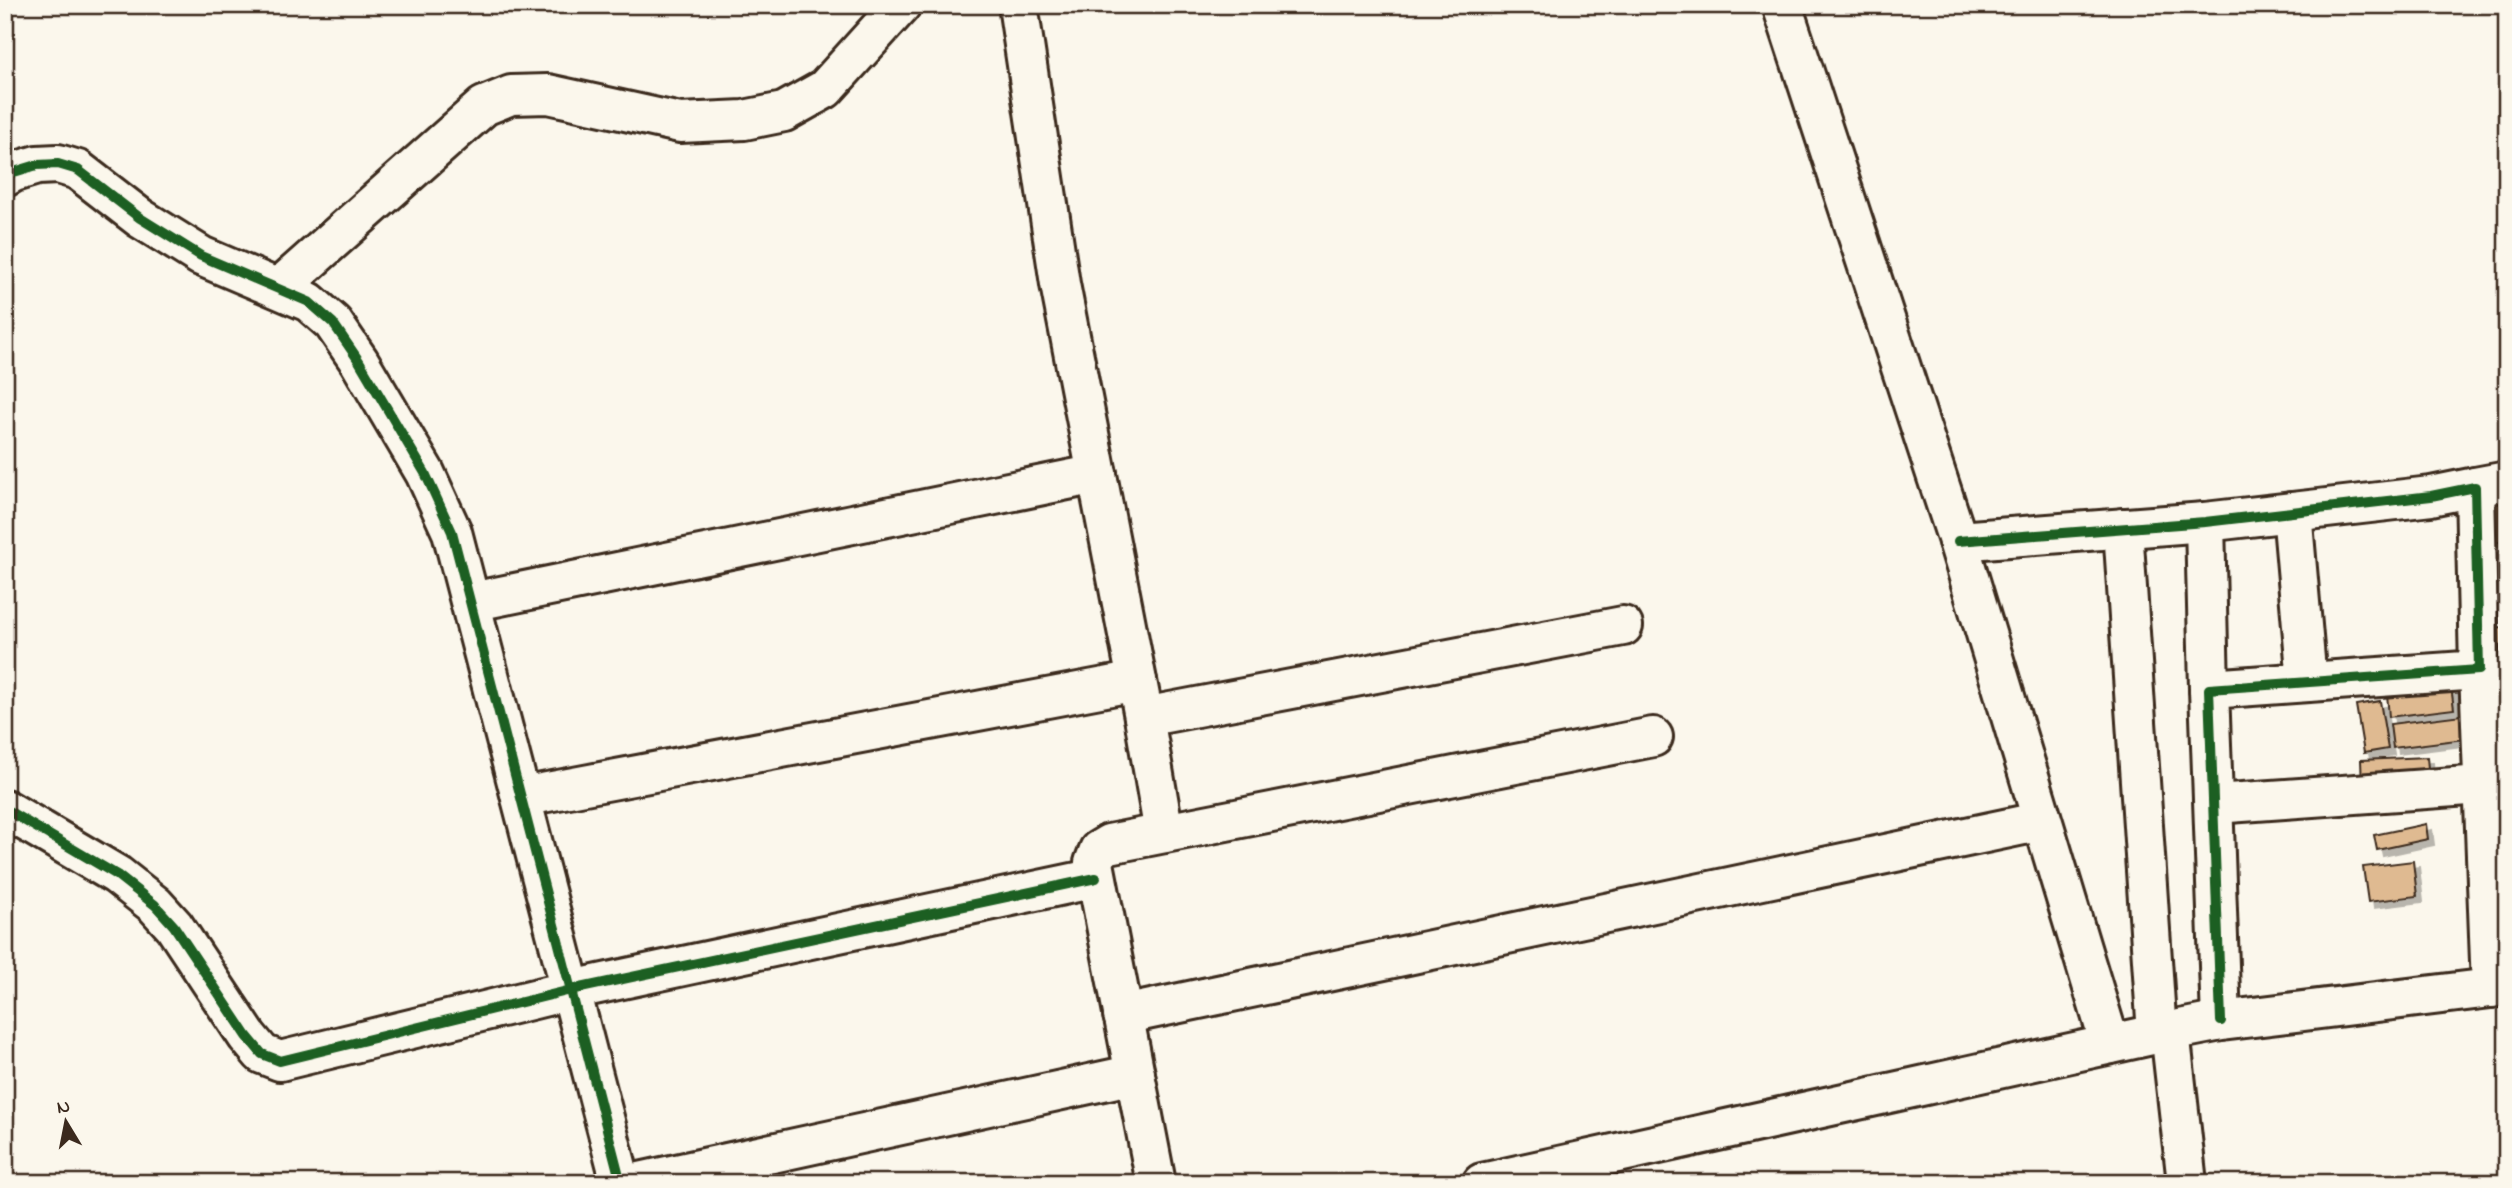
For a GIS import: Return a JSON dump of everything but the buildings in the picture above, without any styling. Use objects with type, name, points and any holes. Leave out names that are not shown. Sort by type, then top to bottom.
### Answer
[{"type":"street","points":[[279,288],[484,106],[511,95],[548,94],[680,123],[744,120],[784,112],[824,89],[901,5]]},
{"type":"street","points":[[1018,5],[1060,284],[1141,699],[1164,833]]},
{"type":"street","points":[[1782,5],[1958,541],[2110,1044]]},
{"type":"street","points":[[5,177],[37,165],[58,164],[78,170],[140,218],[201,256],[309,302],[333,323],[359,361],[425,473],[452,531],[621,1183]]},
{"type":"street","points":[[471,602],[1097,474]]},
{"type":"street","points":[[1482,1183],[2221,1021],[2499,987],[2483,785],[2479,670],[2491,484],[2431,496],[2205,522],[1958,541]]},
{"type":"street","points":[[2292,512],[2307,682]]},
{"type":"street","points":[[2205,522],[2221,1021]]},
{"type":"street","points":[[2123,528],[2164,1032],[2187,1183]]},
{"type":"street","points":[[521,797],[1623,626]]},
{"type":"street","points":[[2209,689],[2479,670]]},
{"type":"street","points":[[1156,1183],[1096,878],[1094,863],[1099,850],[1109,844],[1653,737]]},
{"type":"street","points":[[2214,804],[2483,785]]},
{"type":"street","points":[[5,809],[117,875],[155,905],[174,926],[247,1036],[262,1054],[280,1060],[571,990],[1096,878]]},
{"type":"street","points":[[1123,1014],[2042,821]]},
{"type":"street","points":[[635,1183],[1135,1074]]},
{"type":"cycle path","points":[[5,177],[37,165],[58,164],[78,170],[140,218],[201,256],[309,302],[333,323],[359,361],[425,473],[452,532],[621,1183]]},
{"type":"cycle path","points":[[1958,541],[2205,522],[2431,496],[2475,487],[2479,670],[2209,689],[2221,1021]]},
{"type":"cycle path","points":[[5,809],[117,875],[155,905],[174,926],[247,1036],[262,1054],[280,1061],[571,990],[1096,878]]}]
